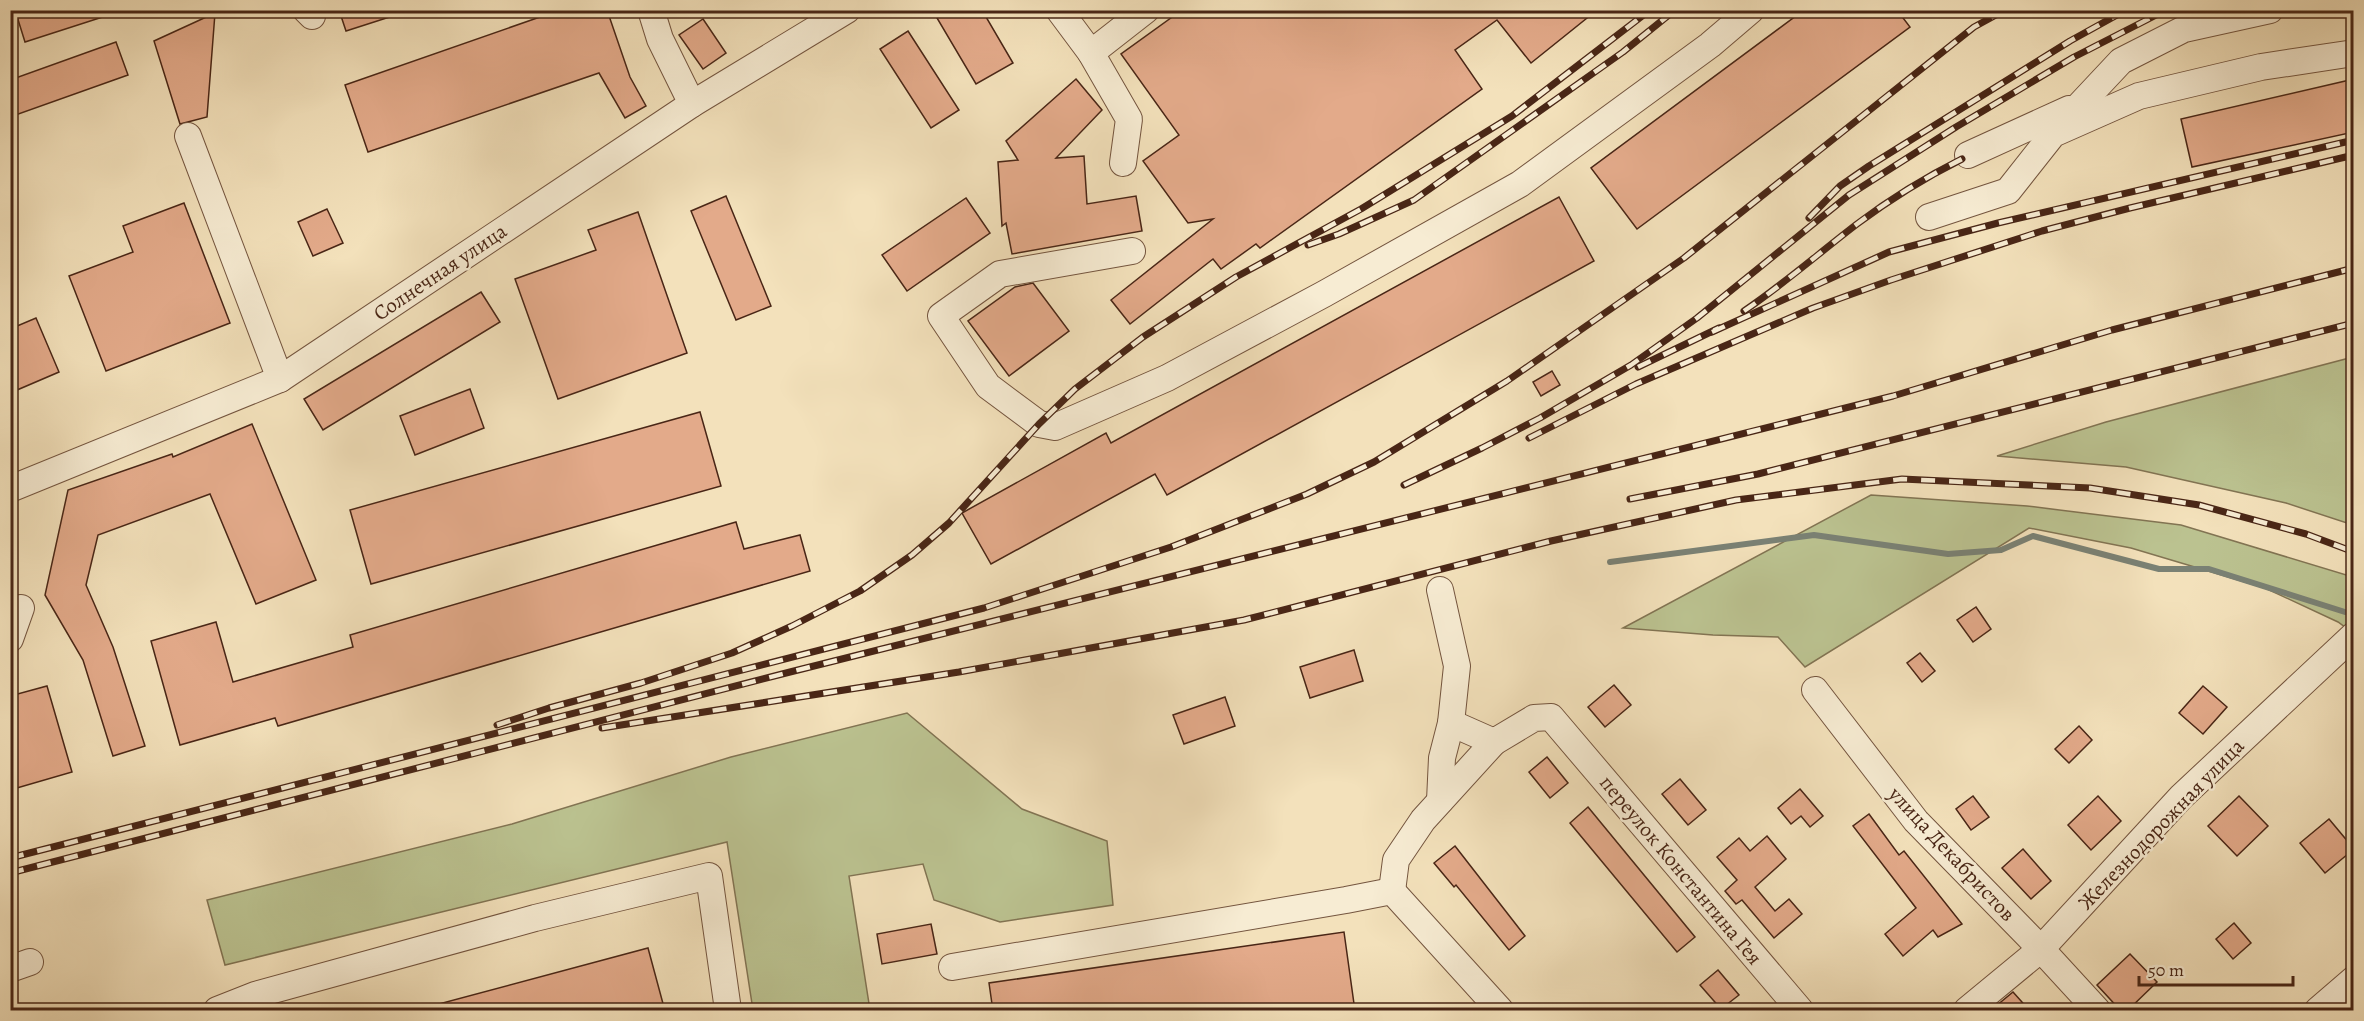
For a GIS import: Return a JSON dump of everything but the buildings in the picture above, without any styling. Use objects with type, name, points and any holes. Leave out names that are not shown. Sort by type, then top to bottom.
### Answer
[{"type":"street","points":[[651,10],[660,39],[692,104]]},
{"type":"street","name":"Солнечная улица","points":[[10,489],[280,379],[692,104],[847,10]]},
{"type":"street","points":[[1059,10],[1091,54],[1129,119],[1123,163]]},
{"type":"street","points":[[1091,54],[1146,10]]},
{"type":"street","points":[[1132,251],[1000,274],[941,316],[988,386],[1038,424],[1055,427],[1167,378],[1324,294],[1520,184],[1710,45],[1751,10]]},
{"type":"street","points":[[1929,217],[2008,191],[2053,134],[2121,61],[2184,29],[2270,10]]},
{"type":"street","points":[[2053,134],[2139,96],[2261,67],[2354,53]]},
{"type":"street","points":[[1968,156],[2081,104]]},
{"type":"street","points":[[189,136],[280,379]]},
{"type":"street","points":[[1440,590],[1457,666],[1450,723],[1442,759],[1440,801]]},
{"type":"street","points":[[10,639],[21,608]]},
{"type":"street","name":"Железнодорожная улица","points":[[1967,1011],[2042,949],[2181,797],[2349,648]]},
{"type":"street","name":"улица Декабристов","points":[[1815,690],[1916,821],[2042,949],[2097,1011]]},
{"type":"street","name":"переулок Константина Гея","points":[[1494,742],[1533,718],[1551,717],[1800,1011]]},
{"type":"street","points":[[1450,723],[1494,742],[1423,820],[1396,860],[1392,891],[1500,1011]]},
{"type":"street","points":[[217,1011],[255,994],[535,918],[709,876],[728,1011]]},
{"type":"street","points":[[952,967],[1392,891]]},
{"type":"street","points":[[2318,1011],[2354,979]]},
{"type":"green space","points":[[2353,357],[2353,525],[2286,503],[2126,467],[1997,456],[2106,422]]},
{"type":"green space","points":[[1871,495],[2027,506],[2181,525],[2353,577],[2353,633],[2338,622],[2265,588],[2131,548],[2029,528],[1805,667],[1778,637],[1623,628]]},
{"type":"green space","points":[[907,713],[1022,809],[1107,841],[1113,905],[1000,922],[934,900],[923,864],[849,876],[870,1010],[753,1010],[727,842],[225,965],[207,900],[512,824],[731,757]]},
{"type":"waterway","points":[[1610,562],[1814,535],[1948,554],[2001,550],[2033,536],[2159,569],[2209,569],[2345,612]]},
{"type":"railway","points":[[497,725],[641,683],[732,653],[792,626],[860,591],[912,555],[949,523],[1039,424],[1075,389],[1143,337],[1236,277],[1361,209],[1512,116],[1650,10]]},
{"type":"railway","points":[[1308,245],[1339,234],[1414,200],[1623,52],[1675,10]]},
{"type":"railway","points":[[10,858],[984,608],[1171,547],[1307,494],[1374,462],[1507,381],[1684,258],[1974,27],[2005,10]]},
{"type":"railway","points":[[1809,218],[1840,186],[1869,166],[2070,41],[2126,10]]},
{"type":"railway","points":[[1404,485],[1540,418],[1631,365],[1697,318],[1849,195],[1956,127],[2074,57],[2166,10]]},
{"type":"railway","points":[[1712,332],[1889,252],[1998,223],[2354,140]]},
{"type":"railway","points":[[1529,438],[1636,384],[1813,308],[1891,280],[2042,231],[2354,155]]},
{"type":"railway","points":[[1744,311],[1882,206],[1962,159]]},
{"type":"railway","points":[[10,873],[790,672],[1893,396],[2112,330],[2354,268]]},
{"type":"railway","points":[[1630,499],[1758,474],[2354,323]]},
{"type":"railway","points":[[1638,367],[1719,328]]},
{"type":"railway","points":[[602,728],[959,672],[1244,620],[1551,541],[1736,500],[1902,479],[2090,488],[2199,505],[2306,534],[2354,552]]}]
